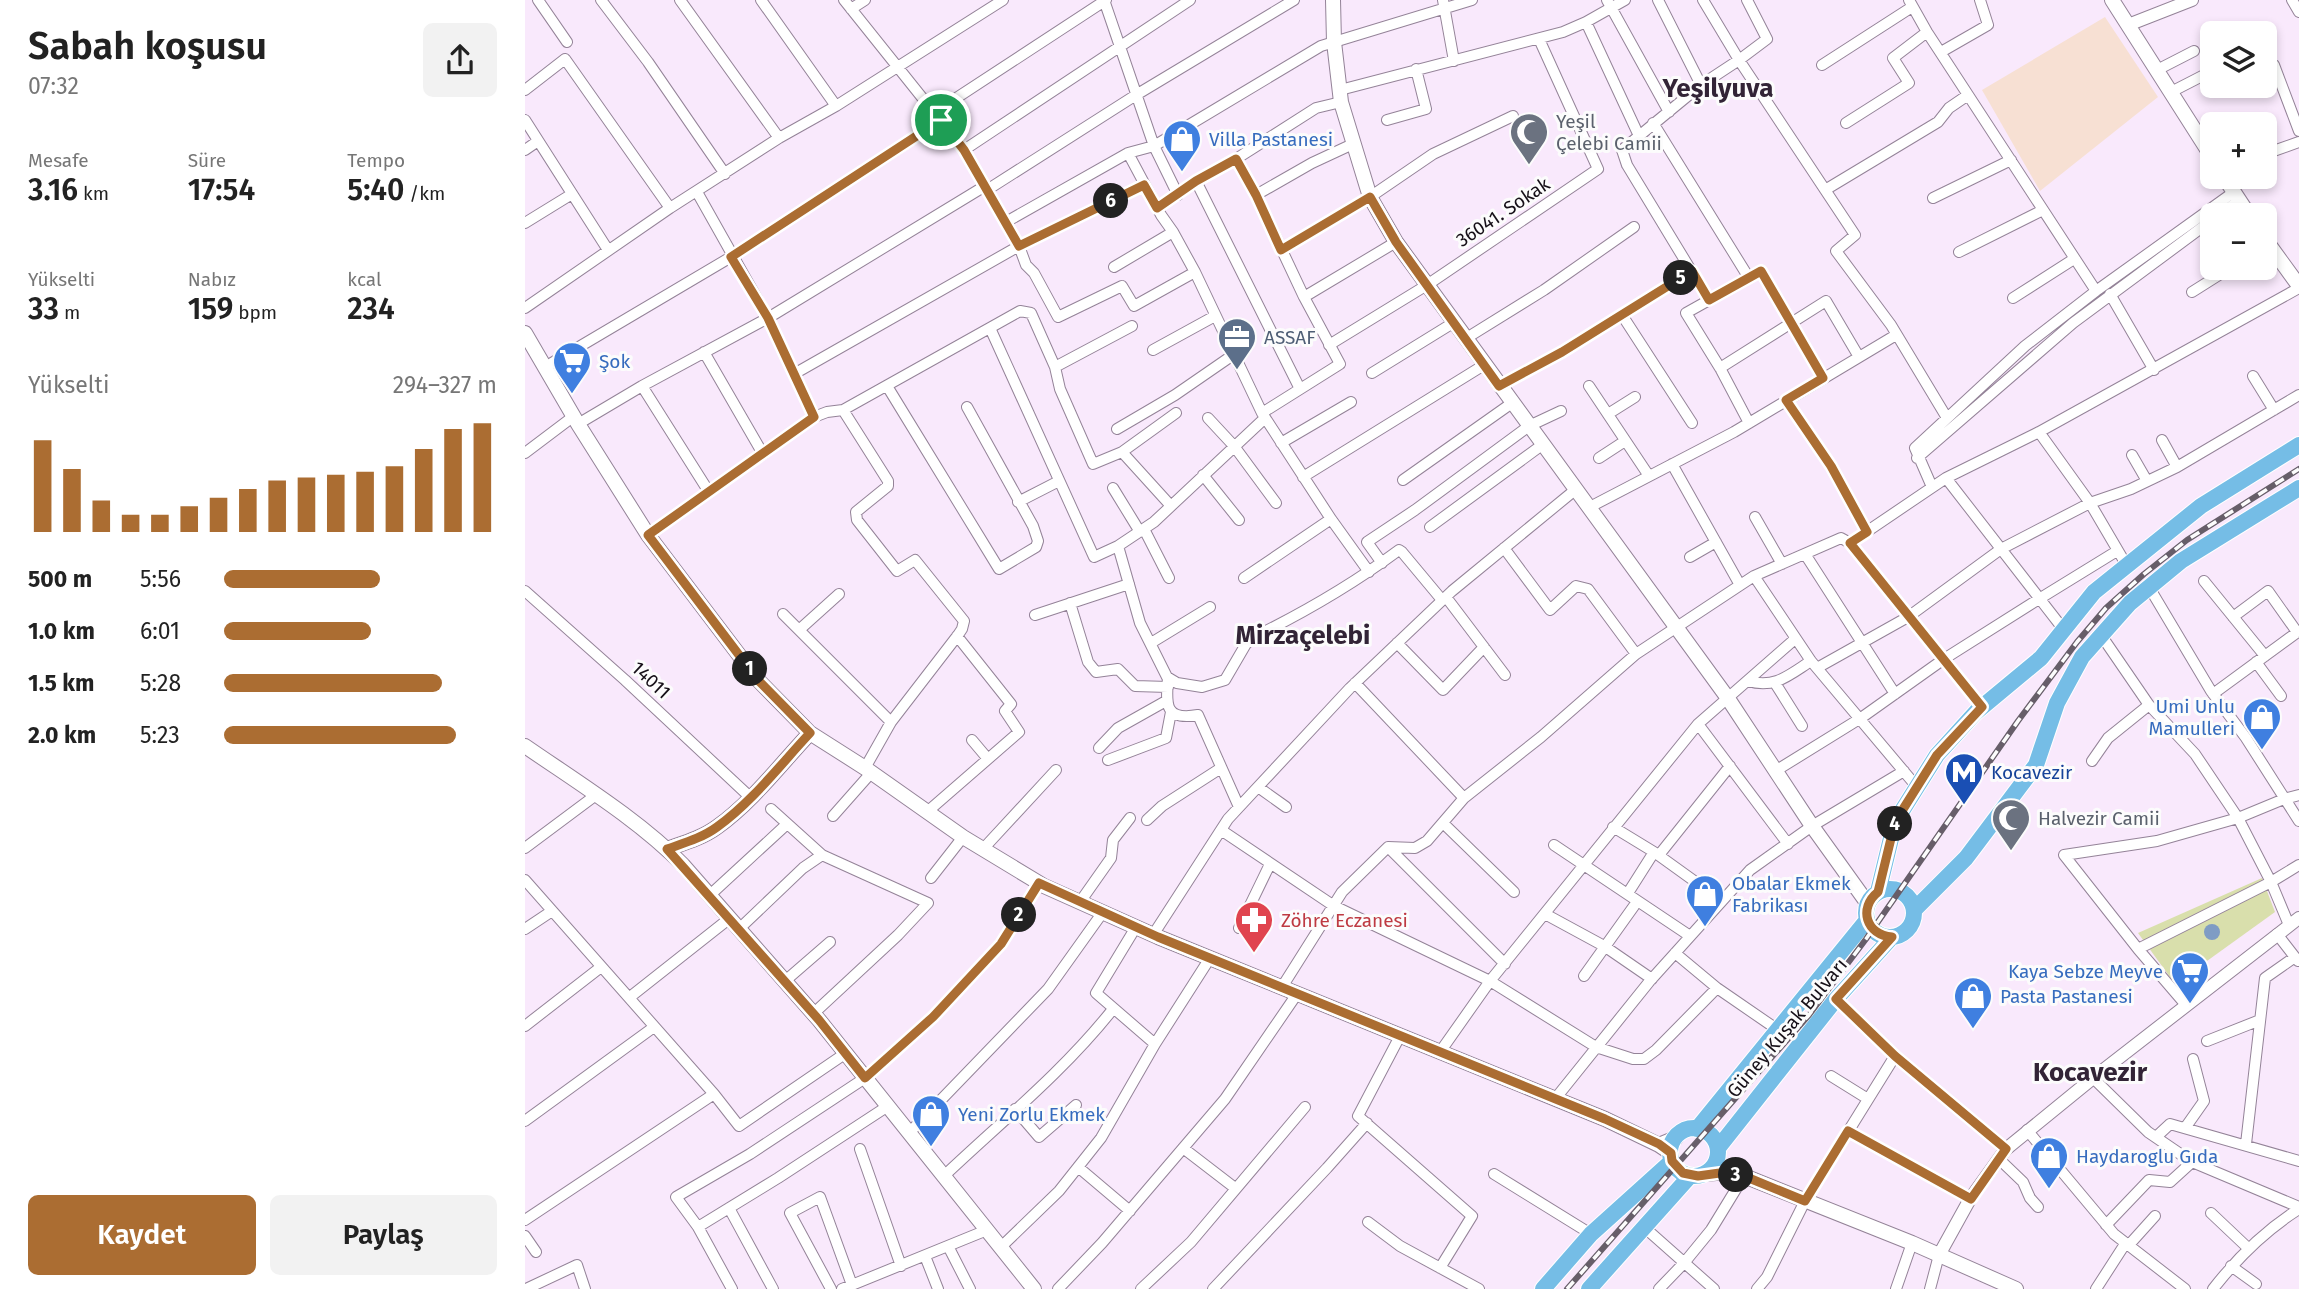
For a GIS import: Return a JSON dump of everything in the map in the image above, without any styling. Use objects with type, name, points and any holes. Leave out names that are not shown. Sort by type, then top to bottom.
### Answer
[{"type":"main road","points":[[1334,0],[1334,42],[1340,96],[1370,197],[1396,242],[1727,697],[1812,826],[1871,905],[1877,933],[1892,937],[1906,931],[1914,917],[1911,902],[1901,892],[1885,889],[1871,905]]},
{"type":"main road","points":[[2112,0],[2200,138]]},
{"type":"main road","points":[[2232,189],[2241,203]]},
{"type":"main road","points":[[2277,253],[2293,267],[2299,287]]},
{"type":"main road","points":[[525,333],[648,535],[758,680],[810,733],[963,837],[1039,883],[1136,927],[1555,1099],[1669,1149],[1677,1168],[1698,1175],[1727,1172],[1744,1176],[2016,1289]]},
{"type":"main road","name":"Güney Kuşak Bulvarı","points":[[1697,1129],[1778,1030],[1871,905],[1895,822],[1937,755],[1982,707],[2042,658],[2094,592],[2201,506],[2299,445]]},
{"type":"main road","points":[[1913,910],[1966,858],[2036,765],[2057,703],[2082,657],[2130,603],[2181,561],[2299,488]]},
{"type":"main road","points":[[667,849],[697,839],[717,827],[750,797],[810,733]]},
{"type":"main road","points":[[525,746],[667,849],[813,1014],[1034,1289]]},
{"type":"main road","name":"Güney Kuşak Bulvarı","points":[[1718,1152],[1836,999],[1892,937]]},
{"type":"main road","points":[[1543,1289],[1689,1129],[1697,1129],[1710,1135],[1727,1172]]},
{"type":"main road","points":[[1589,1289],[1644,1227],[1698,1175],[1716,1163],[1718,1152]]},
{"type":"street","points":[[538,0],[566,42]]},
{"type":"street","points":[[601,0],[648,62],[725,174]]},
{"type":"street","points":[[680,0],[779,138]]},
{"type":"street","points":[[761,0],[836,106]]},
{"type":"street","points":[[865,0],[847,4],[964,150],[1019,246],[1026,265],[1058,317],[1122,286],[1134,306],[1195,272]]},
{"type":"street","points":[[525,308],[670,208],[1003,0]]},
{"type":"street","points":[[545,367],[731,257],[1105,0],[1154,146],[1178,195]]},
{"type":"street","points":[[964,150],[1190,0]]},
{"type":"street","points":[[525,453],[576,420],[768,318],[1294,0]]},
{"type":"street","points":[[1006,222],[1128,153],[1154,146],[1321,46],[1444,4],[1472,0]]},
{"type":"street","points":[[1157,208],[1196,181],[1340,96],[1416,69],[1539,39],[1586,22],[1609,4],[1625,0]]},
{"type":"street","points":[[1658,0],[1702,85]]},
{"type":"street","points":[[1703,0],[1739,61],[1856,235],[1836,251],[1896,335],[1947,418]]},
{"type":"street","points":[[1709,300],[1627,165],[1622,150],[1702,85],[1767,39],[1747,0]]},
{"type":"street","points":[[1941,52],[1988,25],[1980,0]]},
{"type":"street","points":[[2127,25],[2192,0]]},
{"type":"street","points":[[2292,0],[2299,12]]},
{"type":"street","points":[[1444,4],[1454,61]]},
{"type":"street","points":[[1609,4],[1669,112]]},
{"type":"street","points":[[1822,65],[1910,4],[2096,291]]},
{"type":"street","points":[[1586,22],[1639,135]]},
{"type":"street","points":[[1846,123],[1909,83],[1893,58],[1927,32]]},
{"type":"street","name":"36041. Sokak","points":[[1329,345],[1427,285],[1598,169],[1539,39]]},
{"type":"street","points":[[2157,70],[2194,51]]},
{"type":"street","points":[[525,90],[565,59],[670,208]]},
{"type":"street","points":[[1387,120],[1426,109],[1416,69]]},
{"type":"street","points":[[2277,73],[2299,131]]},
{"type":"street","points":[[2171,92],[2200,77]]},
{"type":"street","points":[[1825,190],[1938,122],[1949,108],[1968,95]]},
{"type":"street","points":[[1281,250],[1370,197],[1433,154],[1513,116]]},
{"type":"street","points":[[525,120],[608,250]]},
{"type":"street","points":[[1653,123],[1749,278]]},
{"type":"street","points":[[525,150],[538,141]]},
{"type":"street","points":[[2277,150],[2299,142]]},
{"type":"street","points":[[1256,195],[1312,163],[1355,143]]},
{"type":"street","points":[[1128,153],[1195,272],[1263,415],[1369,572]]},
{"type":"street","points":[[990,328],[1094,556],[1118,546],[1171,506],[1263,415],[1339,364],[1236,159]]},
{"type":"street","points":[[1933,198],[2011,160]]},
{"type":"street","points":[[1196,181],[1300,389]]},
{"type":"street","points":[[794,374],[1019,246],[1144,185]]},
{"type":"street","points":[[697,192],[731,257],[768,318],[814,417]]},
{"type":"street","points":[[525,223],[572,194]]},
{"type":"street","points":[[2230,203],[2237,196]]},
{"type":"street","points":[[1932,487],[1915,449],[1947,418],[2025,345],[2096,291],[2237,196]]},
{"type":"street","points":[[1959,252],[2043,210]]},
{"type":"street","points":[[1465,339],[1544,290],[1634,227]]},
{"type":"street","points":[[1917,458],[1992,391],[2110,294],[2200,229]]},
{"type":"street","points":[[1114,267],[1173,232]]},
{"type":"street","points":[[1304,297],[1396,242]]},
{"type":"street","points":[[2013,298],[2074,259]]},
{"type":"street","points":[[1499,386],[1562,352],[1692,271]]},
{"type":"street","points":[[1749,423],[1720,368],[1686,313],[1761,271],[1823,378]]},
{"type":"street","points":[[2192,292],[2211,280]]},
{"type":"street","points":[[1850,543],[1946,478],[2154,370],[2299,287]]},
{"type":"street","points":[[2110,294],[2154,370]]},
{"type":"street","points":[[1720,368],[1826,301],[1859,357]]},
{"type":"street","points":[[648,535],[814,417],[843,410],[1020,311],[1031,313],[1093,464],[1122,452],[1176,413]]},
{"type":"street","points":[[1153,350],[1215,316]]},
{"type":"street","points":[[1622,316],[1692,423]]},
{"type":"street","points":[[1372,373],[1453,323]]},
{"type":"street","points":[[1055,367],[1132,326]]},
{"type":"street","points":[[1588,508],[1749,423],[1896,335]]},
{"type":"street","points":[[704,352],[763,454]]},
{"type":"street","points":[[1117,429],[1175,395],[1233,355]]},
{"type":"street","points":[[1303,477],[1484,365]]},
{"type":"street","points":[[2253,376],[2274,410]]},
{"type":"street","points":[[642,386],[709,492]]},
{"type":"street","points":[[887,386],[999,569],[1036,547],[1038,541],[1033,526],[967,407]]},
{"type":"street","points":[[1589,386],[1649,477]]},
{"type":"street","points":[[1748,681],[1762,685],[1775,683],[1864,643],[1908,617],[2001,550],[2090,503],[2177,467],[2299,395]]},
{"type":"street","points":[[1608,414],[1635,397]]},
{"type":"street","points":[[1786,400],[1831,466],[1867,532]]},
{"type":"street","points":[[1281,443],[1351,402]]},
{"type":"street","points":[[1403,480],[1512,403]]},
{"type":"street","points":[[833,816],[868,771],[891,722],[957,636],[964,621],[915,560],[897,571],[856,520],[856,512],[888,486],[888,481],[843,410]]},
{"type":"street","points":[[1382,563],[1367,542],[1529,426],[1561,411]]},
{"type":"street","points":[[1208,418],[1234,446],[1276,503]]},
{"type":"street","points":[[2039,432],[2090,503],[2127,566]]},
{"type":"street","points":[[2162,440],[2177,467]]},
{"type":"street","points":[[1599,458],[1625,441]]},
{"type":"street","points":[[1430,527],[1542,445]]},
{"type":"street","points":[[1122,452],[1171,506]]},
{"type":"street","points":[[2132,455],[2147,481]]},
{"type":"street","points":[[1672,464],[1740,585]]},
{"type":"street","points":[[1203,475],[1239,520]]},
{"type":"street","points":[[1946,478],[2064,630]]},
{"type":"street","points":[[1018,502],[1059,481]]},
{"type":"street","points":[[1112,488],[1142,530],[1169,578]]},
{"type":"street","points":[[1153,934],[1239,807],[1355,683],[1444,598],[1575,489]]},
{"type":"street","points":[[1755,517],[1782,564]]},
{"type":"street","points":[[1244,578],[1331,519]]},
{"type":"street","points":[[1282,987],[1342,892],[1388,847],[1415,848],[1427,841],[1464,798],[1541,737],[1636,654],[1754,576],[1842,538],[1850,543],[1982,707]]},
{"type":"street","points":[[1690,556],[1716,542]]},
{"type":"street","points":[[1108,760],[1165,738],[1169,707],[1168,682],[1140,623],[1118,546]]},
{"type":"street","points":[[1504,548],[1550,610],[1576,586],[1588,589],[1636,654]]},
{"type":"street","points":[[1070,603],[1088,662],[1096,673],[1118,669],[1135,686],[1168,682],[1202,687],[1225,680],[1246,644],[1254,637],[1321,602],[1399,551],[1444,598],[1505,675]]},
{"type":"street","points":[[1777,770],[2117,551]]},
{"type":"street","points":[[1805,554],[1895,694]]},
{"type":"street","points":[[1754,576],[1814,664],[1917,787]]},
{"type":"street","points":[[2204,581],[2233,617],[2281,696]]},
{"type":"street","points":[[1035,615],[1129,584]]},
{"type":"street","points":[[2149,587],[2213,694],[2246,738],[2299,821]]},
{"type":"street","name":"14011","points":[[525,591],[750,797]]},
{"type":"street","points":[[2213,694],[2298,632],[2268,592],[2233,617]]},
{"type":"street","points":[[799,630],[839,594]]},
{"type":"street","points":[[1150,643],[1210,607]]},
{"type":"street","points":[[783,614],[891,722]]},
{"type":"street","points":[[1930,1289],[1939,1255],[1971,1199],[2002,1154],[2027,1130],[2294,922],[2238,818],[2195,754],[2149,705],[2101,635]]},
{"type":"street","points":[[927,812],[1019,732],[1005,711],[1011,704],[957,636]]},
{"type":"street","points":[[1440,1052],[1490,982],[1698,724],[1795,639]]},
{"type":"street","points":[[1397,643],[1443,690],[1484,647]]},
{"type":"street","points":[[1355,683],[1464,798]]},
{"type":"street","points":[[1775,683],[1802,726]]},
{"type":"street","points":[[2092,761],[2108,738],[2149,705]]},
{"type":"street","points":[[1099,748],[1118,729],[1169,707]]},
{"type":"street","points":[[1169,707],[1185,717],[1198,715],[1239,807]]},
{"type":"street","points":[[1698,724],[1788,844]]},
{"type":"street","points":[[972,740],[988,759]]},
{"type":"street","points":[[1628,893],[1656,853],[1730,766]]},
{"type":"street","points":[[1147,820],[1162,806],[1221,768]]},
{"type":"street","points":[[983,849],[1056,770]]},
{"type":"street","points":[[1555,1099],[1652,979],[1750,870],[1812,826],[1904,771]]},
{"type":"street","points":[[1258,787],[1286,807]]},
{"type":"street","points":[[525,848],[596,795]]},
{"type":"street","points":[[2186,1004],[2138,949],[2064,855],[2157,841],[2238,818],[2299,795]]},
{"type":"street","points":[[771,809],[822,855],[928,903],[898,935],[813,1014]]},
{"type":"street","points":[[1080,902],[1111,858],[1113,841],[1130,818]]},
{"type":"street","points":[[1443,823],[1514,892]]},
{"type":"street","points":[[710,895],[787,824]]},
{"type":"street","points":[[1613,827],[1656,853],[1723,901]]},
{"type":"street","points":[[1221,830],[1334,906],[1490,982],[1597,1047],[1633,1059],[1644,1059],[1656,1050],[1717,988]]},
{"type":"street","points":[[931,878],[963,837]]},
{"type":"street","points":[[1554,845],[1690,936]]},
{"type":"street","points":[[1388,847],[1505,964]]},
{"type":"street","points":[[630,997],[734,924],[822,855]]},
{"type":"street","points":[[1239,928],[1270,864]]},
{"type":"street","points":[[2138,949],[2271,882],[2299,865]]},
{"type":"street","points":[[525,880],[630,997],[739,1126],[846,1054]]},
{"type":"street","points":[[732,1289],[698,1227],[676,1197],[750,1154],[865,1078],[933,1017],[1001,944],[1039,883]]},
{"type":"street","points":[[1584,976],[1634,906]]},
{"type":"street","points":[[525,929],[552,911]]},
{"type":"street","points":[[909,1133],[1048,989],[1103,912]]},
{"type":"street","points":[[1545,914],[1604,946],[1652,979]]},
{"type":"street","points":[[1136,927],[1096,993],[1155,1044]]},
{"type":"street","points":[[2246,1144],[2265,978],[2297,960],[2277,934]]},
{"type":"street","points":[[785,981],[830,942]]},
{"type":"street","points":[[1675,953],[1717,988],[1778,1030]]},
{"type":"street","points":[[1001,1247],[1059,1191],[1101,1138],[1155,1044],[1210,958]]},
{"type":"street","points":[[525,1026],[601,967]]},
{"type":"street","points":[[1058,1289],[1130,1211],[1225,1099],[1297,994]]},
{"type":"street","points":[[1836,999],[2002,1154],[2038,1207]]},
{"type":"street","points":[[943,1176],[1091,1036],[1113,1009]]},
{"type":"street","points":[[2207,1041],[2260,1020]]},
{"type":"street","points":[[525,1121],[654,1027]]},
{"type":"street","points":[[1400,1036],[1358,1116],[1472,1216],[1440,1268]]},
{"type":"street","points":[[1757,1289],[1767,1277],[1805,1201],[1895,1056]]},
{"type":"street","points":[[2185,1128],[2204,1101],[2193,1059]]},
{"type":"street","points":[[1831,1076],[1868,1100]]},
{"type":"street","points":[[2093,1078],[2148,1132],[2192,1162],[2299,1208]]},
{"type":"street","points":[[525,1220],[714,1094]]},
{"type":"street","points":[[1015,1109],[1039,1137],[1076,1105]]},
{"type":"street","points":[[698,1227],[888,1106]]},
{"type":"street","points":[[1141,1289],[1191,1242],[1305,1107]]},
{"type":"street","points":[[1213,1289],[1367,1123]]},
{"type":"street","points":[[2156,1138],[2170,1124],[2299,1161]]},
{"type":"street","points":[[2027,1130],[2106,1225],[2127,1245],[2185,1289]]},
{"type":"street","points":[[1848,1131],[1971,1199]]},
{"type":"street","points":[[1183,1148],[1235,1188]]},
{"type":"street","points":[[860,1149],[901,1266]]},
{"type":"street","points":[[2106,1225],[2149,1180],[2170,1182],[2192,1162]]},
{"type":"street","points":[[1078,1167],[1130,1211]]},
{"type":"street","points":[[1494,1174],[1591,1234]]},
{"type":"street","points":[[1659,1289],[1711,1230],[1744,1176]]},
{"type":"street","points":[[831,1289],[790,1213],[820,1197],[847,1287],[987,1230]]},
{"type":"street","points":[[729,1208],[773,1289]]},
{"type":"street","points":[[2213,1289],[2248,1248],[2275,1224],[2299,1208]]},
{"type":"street","points":[[2211,1213],[2248,1248]]},
{"type":"street","points":[[2096,1289],[2127,1245],[2155,1216]]},
{"type":"street","points":[[1368,1222],[1400,1246],[1479,1289]]},
{"type":"street","points":[[1644,1227],[1714,1289]]},
{"type":"street","points":[[525,1236],[536,1252]]},
{"type":"street","points":[[1896,1289],[1912,1244]]},
{"type":"street","points":[[948,1246],[970,1289]]},
{"type":"street","points":[[925,1256],[938,1289]]},
{"type":"street","points":[[526,1289],[577,1265],[585,1289]]},
{"type":"street","points":[[2231,1266],[2256,1284]]},
{"type":"street","points":[[874,1277],[881,1289]]},
{"type":"shaded area","points":[[2105,17],[2158,97],[2040,191],[1982,90]]},
{"type":"green space","points":[[2262,878],[2275,912],[2175,984],[2138,933]]},
{"type":"water","points":[[2212,924],[2218,926],[2218,938],[2212,940],[2206,938],[2204,932],[2206,926]]},
{"type":"railway","points":[[1567,1289],[1809,1015],[1866,939],[2018,721],[2106,608],[2187,540],[2299,469]]},
{"type":"place","name":"Yeşil Çelebi Camii","points":[[1529,166]]},
{"type":"place","name":"Villa Pastanesi","points":[[1182,173]]},
{"type":"place","name":"ASSAF","points":[[1237,371]]},
{"type":"place","name":"Şok","points":[[572,395]]},
{"type":"place","name":"Umi Unlu Mamulleri","points":[[2262,751]]},
{"type":"place","name":"Kocavezir","points":[[1964,806]]},
{"type":"place","name":"Halvezir Camii","points":[[2011,852]]},
{"type":"place","name":"Obalar Ekmek Fabrikası","points":[[1705,928]]},
{"type":"place","name":"Zöhre Eczanesi","points":[[1254,954]]},
{"type":"place","name":"Kaya Sebze Meyve","points":[[2190,1005]]},
{"type":"place","name":"Pasta Pastanesi","points":[[1973,1030]]},
{"type":"place","name":"Yeni Zorlu Ekmek","points":[[931,1148]]},
{"type":"place","name":"Haydaroglu Gıda","points":[[2049,1190]]},
{"type":"district","name":"Yeşilyuva","points":[[1718,88]]},
{"type":"district","name":"Mirzaçelebi","points":[[1303,635]]},
{"type":"district","name":"Kocavezir","points":[[2090,1072]]},
{"type":"route","points":[[941,120],[964,150],[1019,246],[1144,185],[1157,208],[1196,181],[1236,159],[1281,250],[1370,197],[1396,242],[1499,386],[1562,352],[1692,271],[1709,300],[1761,271],[1823,378],[1786,400],[1831,466],[1867,532],[1850,543],[1982,707],[1937,755],[1895,822],[1878,892],[1872,897],[1866,912],[1867,920],[1877,933],[1892,937],[1836,999],[1895,1056],[2006,1149],[1971,1199],[1848,1131],[1805,1201],[1744,1176],[1727,1172],[1690,1176],[1677,1168],[1671,1153],[1659,1144],[1605,1119],[1158,937],[1039,883],[1001,944],[933,1017],[865,1078],[819,1020],[667,849],[697,839],[717,827],[750,797],[810,733],[758,680],[648,535],[814,417],[768,318],[731,257],[941,120]]}]
